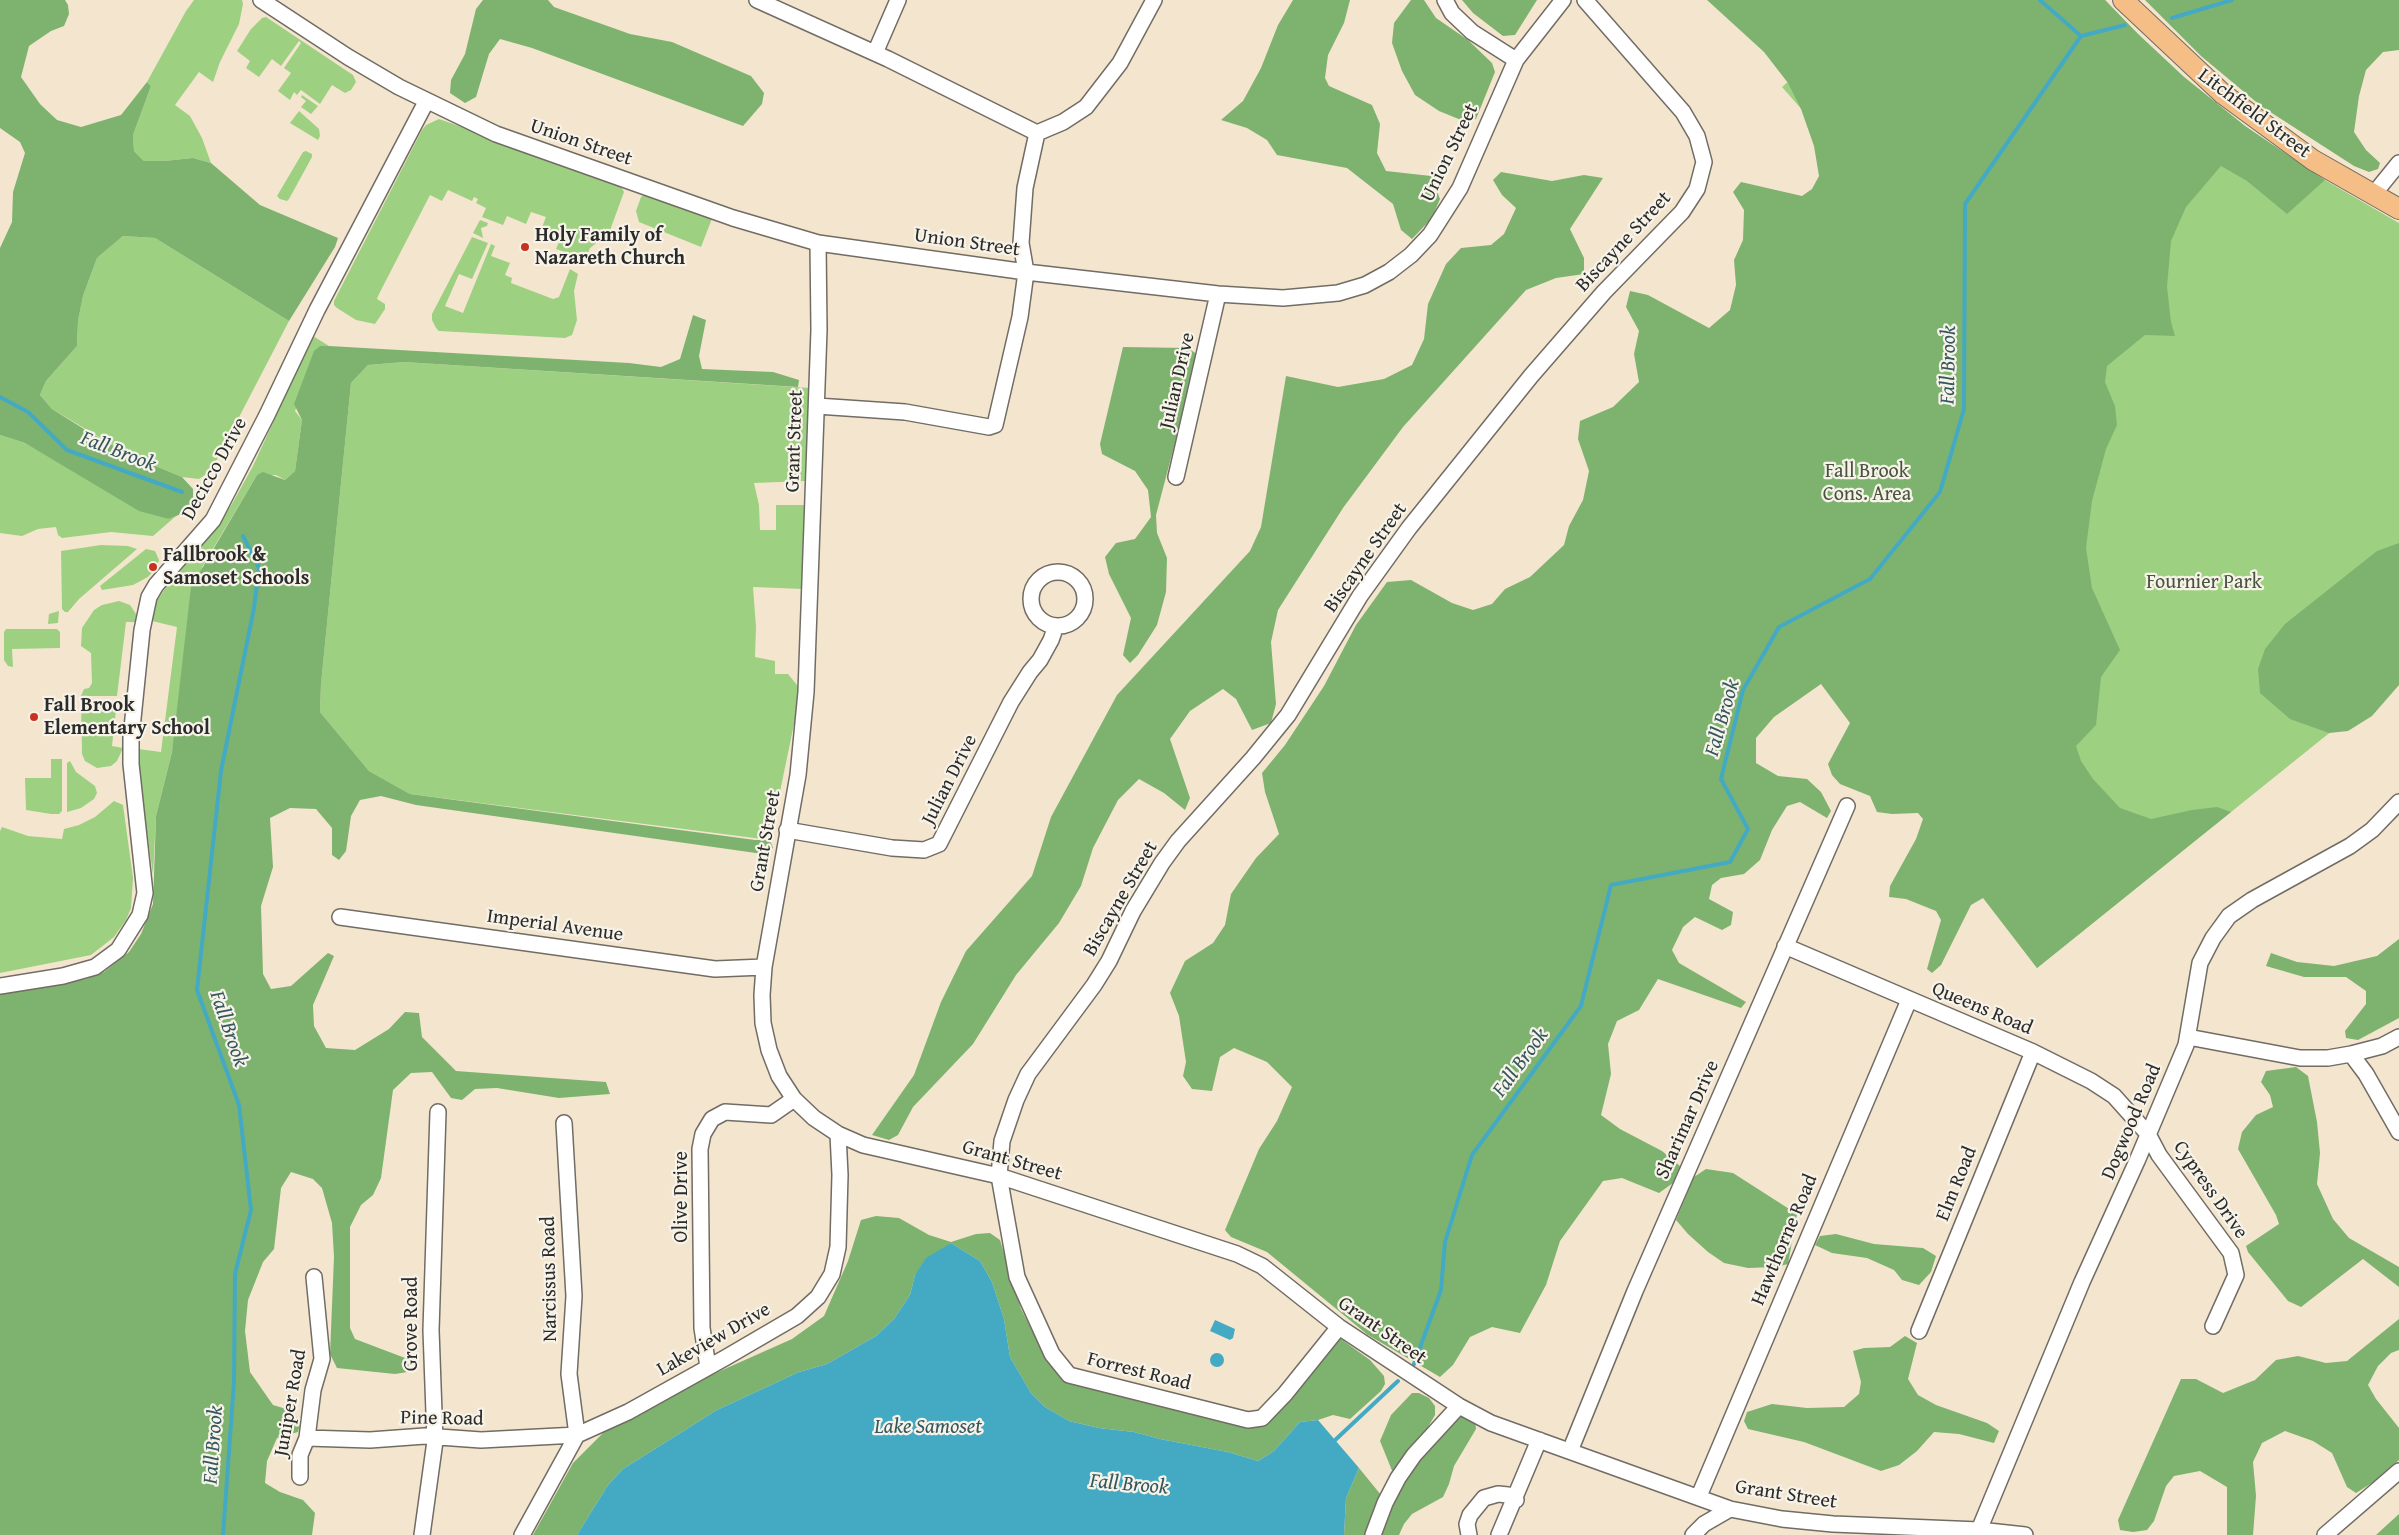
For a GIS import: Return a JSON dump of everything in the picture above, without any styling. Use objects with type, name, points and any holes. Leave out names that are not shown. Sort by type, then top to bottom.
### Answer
[{"type":"main road","name":"Litchfield Street","points":[[2123,0],[2223,94],[2290,144],[2399,209]]},
{"type":"street","points":[[757,0],[875,53],[1037,133],[1063,122],[1086,107],[1120,63],[1154,0]]},
{"type":"street","points":[[875,53],[898,0]]},
{"type":"street","points":[[1445,0],[1452,13],[1472,32],[1516,60]]},
{"type":"street","name":"Union Street","points":[[266,1],[348,57],[426,102],[496,134],[733,218],[818,243],[1026,272],[1218,294],[1282,298],[1338,293],[1365,285],[1389,272],[1411,255],[1430,235],[1460,188],[1516,60],[1563,0]]},
{"type":"street","name":"Biscayne Street","points":[[999,1176],[1002,1141],[1016,1100],[1028,1074],[1094,985],[1109,961],[1133,911],[1162,863],[1178,841],[1253,758],[1288,715],[1360,596],[1409,528],[1531,376],[1604,292],[1682,212],[1696,189],[1704,162],[1697,136],[1665,90],[1585,0]]},
{"type":"street","name":"Decicco Drive","points":[[0,986],[63,976],[95,967],[118,950],[140,915],[145,893],[131,764],[131,738],[142,630],[149,597],[213,520],[267,415],[317,310],[426,102]]},
{"type":"street","points":[[816,406],[905,412],[992,427],[997,420],[1012,355],[1026,272],[1021,243],[1024,197],[1037,133]]},
{"type":"street","points":[[2373,195],[2399,163]]},
{"type":"street","name":"Grant Street","points":[[818,243],[819,330],[806,692],[798,775],[764,967],[763,1023],[769,1050],[779,1076],[794,1099],[814,1118],[838,1134],[863,1145],[999,1176],[1167,1230],[1254,1262],[1262,1266],[1339,1327],[1459,1406],[1491,1422],[1700,1496],[1730,1509],[1782,1519],[1833,1524],[1979,1530],[2015,1535]]},
{"type":"street","name":"Julian Drive","points":[[1176,477],[1218,294]]},
{"type":"street","name":"Julian Drive","points":[[788,830],[892,848],[924,850],[939,844],[1011,702],[1040,660],[1056,626]]},
{"type":"street","name":"Dogwood Road","points":[[1979,1530],[2082,1282],[2148,1134],[2188,1037],[2200,963],[2213,938],[2229,916],[2252,900],[2350,846],[2372,830],[2399,802]]},
{"type":"street","name":"Sharimar Drive","points":[[1570,1451],[1613,1342],[1848,806]]},
{"type":"street","name":"Imperial Avenue","points":[[340,917],[715,969],[764,967]]},
{"type":"street","name":"Queens Road","points":[[1785,946],[2032,1052],[2091,1081],[2114,1096],[2148,1134]]},
{"type":"street","name":"Hawthorne Road","points":[[1700,1496],[1909,1000]]},
{"type":"street","points":[[2188,1037],[2300,1058],[2328,1058],[2351,1054],[2382,1046],[2399,1037]]},
{"type":"street","name":"Elm Road","points":[[1919,1331],[2032,1052]]},
{"type":"street","points":[[2351,1054],[2366,1074],[2399,1132]]},
{"type":"street","name":"Olive Drive","points":[[708,1367],[702,1328],[700,1149],[703,1134],[712,1119],[725,1112],[771,1115],[794,1099]]},
{"type":"street","name":"Grove Road","points":[[422,1535],[429,1496],[435,1437],[431,1330],[438,1112]]},
{"type":"street","name":"Narcissus Road","points":[[564,1123],[574,1296],[569,1374],[577,1435]]},
{"type":"street","name":"Lakeview Drive","points":[[577,1435],[628,1412],[708,1367],[797,1316],[818,1297],[832,1274],[838,1247],[840,1175],[838,1134]]},
{"type":"street","name":"Cypress Drive","points":[[2148,1134],[2159,1156],[2232,1253],[2236,1274],[2213,1326]]},
{"type":"street","name":"Forrest Road","points":[[999,1176],[1018,1277],[1052,1354],[1068,1375],[1248,1420],[1262,1418],[1285,1394],[1339,1327]]},
{"type":"street","name":"Juniper Road","points":[[300,1477],[300,1454],[307,1438],[313,1390],[322,1358],[314,1277]]},
{"type":"street","points":[[1373,1535],[1385,1503],[1398,1478],[1414,1456],[1459,1406]]},
{"type":"street","points":[[522,1535],[577,1435]]},
{"type":"street","name":"Pine Road","points":[[307,1438],[370,1440],[435,1437],[481,1440],[577,1435]]},
{"type":"street","points":[[1499,1535],[1516,1500],[1539,1440]]},
{"type":"street","points":[[2325,1535],[2399,1470]]},
{"type":"street","points":[[1469,1535],[1467,1524],[1470,1515],[1484,1498],[1498,1494],[1508,1495],[1516,1500]]},
{"type":"street","points":[[1693,1535],[1704,1524],[1730,1509]]},
{"type":"green space","points":[[0,0],[65,0],[68,5],[69,14],[64,26],[51,31],[29,46],[21,77],[40,104],[57,120],[81,127],[121,115],[147,82],[151,86],[133,135],[134,151],[144,161],[193,158],[211,163],[260,205],[338,238],[335,247],[289,321],[155,238],[123,236],[97,258],[83,296],[78,321],[77,346],[46,381],[40,395],[52,409],[84,429],[131,456],[182,477],[193,489],[193,501],[181,514],[169,519],[139,511],[25,443],[0,435],[0,248],[12,222],[13,192],[25,153],[20,142],[0,128]]},
{"type":"green space","points":[[194,0],[242,0],[243,4],[239,24],[220,62],[213,82],[199,72],[175,105],[190,116],[202,138],[211,163],[193,158],[144,161],[134,151],[133,135],[151,86],[147,82]]},
{"type":"green space","points":[[483,0],[548,0],[554,7],[630,34],[672,42],[751,76],[764,93],[762,104],[743,126],[532,48],[500,39],[489,54],[476,97],[465,103],[450,93],[451,80],[465,54],[476,9]]},
{"type":"green space","points":[[1293,0],[1350,0],[1344,23],[1328,55],[1325,78],[1329,86],[1372,105],[1380,124],[1377,153],[1386,171],[1431,176],[1440,199],[1432,218],[1412,239],[1401,230],[1393,204],[1347,168],[1277,155],[1267,140],[1247,128],[1221,120],[1243,101],[1261,68],[1278,25]]},
{"type":"green space","points":[[1411,0],[1424,0],[1436,18],[1468,40],[1492,63],[1495,72],[1476,119],[1466,122],[1439,111],[1415,95],[1402,71],[1392,43],[1394,23]]},
{"type":"green space","points":[[1462,0],[1537,0],[1515,35],[1503,36],[1473,13]]},
{"type":"green space","name":"Fall Brook Cons. Area","points":[[1707,0],[2105,0],[2184,77],[2245,126],[2325,180],[2287,214],[2247,181],[2221,166],[2186,207],[2171,241],[2167,287],[2171,322],[2175,336],[2145,335],[2107,366],[2105,382],[2115,406],[2117,425],[2106,449],[2092,501],[2086,548],[2092,588],[2120,650],[2101,677],[2096,725],[2076,746],[2081,761],[2093,779],[2120,808],[2151,819],[2192,810],[2217,807],[2231,812],[2037,968],[1983,898],[1971,905],[1941,965],[1932,973],[1927,969],[1941,920],[1936,911],[1906,899],[1889,897],[1890,886],[1916,839],[1923,819],[1918,813],[1892,814],[1877,812],[1870,796],[1840,784],[1832,775],[1828,764],[1850,723],[1821,684],[1774,717],[1756,738],[1756,763],[1778,776],[1807,779],[1821,792],[1831,811],[1827,818],[1800,802],[1787,806],[1772,830],[1760,860],[1744,874],[1721,878],[1712,885],[1709,899],[1733,912],[1731,925],[1722,930],[1695,917],[1683,927],[1672,950],[1679,963],[1746,1002],[1741,1008],[1658,979],[1639,1010],[1617,1021],[1608,1044],[1611,1074],[1601,1115],[1620,1129],[1662,1151],[1680,1166],[1673,1183],[1659,1193],[1622,1178],[1603,1181],[1560,1241],[1546,1285],[1520,1333],[1492,1327],[1470,1337],[1453,1365],[1440,1377],[1368,1335],[1267,1252],[1231,1237],[1225,1230],[1259,1149],[1277,1121],[1292,1087],[1267,1062],[1234,1048],[1220,1057],[1212,1091],[1192,1089],[1183,1076],[1186,1062],[1179,1016],[1170,993],[1185,961],[1213,943],[1225,925],[1231,894],[1256,858],[1279,834],[1265,792],[1262,773],[1285,745],[1324,686],[1356,625],[1387,582],[1411,580],[1452,603],[1473,610],[1492,604],[1505,589],[1530,577],[1564,545],[1569,526],[1583,500],[1589,471],[1578,439],[1580,421],[1613,407],[1639,382],[1634,354],[1639,331],[1626,307],[1630,291],[1648,295],[1709,328],[1730,310],[1736,285],[1734,260],[1743,240],[1744,210],[1733,192],[1741,182],[1802,196],[1812,189],[1819,176],[1814,146],[1801,109],[1788,83],[1764,52]]},
{"type":"green space","points":[[1880,0],[2105,0],[2184,77],[2245,126],[2311,172],[2399,223],[2399,677],[2037,968],[1652,459],[1915,238],[1782,87]]},
{"type":"green space","points":[[2145,0],[2399,0],[2399,50],[2383,52],[2366,70],[2359,96],[2354,132],[2366,150],[2380,163],[2378,169],[2369,172],[2354,166],[2261,106],[2201,56]]},
{"type":"green space","points":[[266,17],[353,75],[356,82],[351,90],[345,93],[332,85],[320,104],[301,90],[297,95],[294,92],[290,100],[278,91],[291,73],[284,68],[301,43],[299,41],[281,66],[272,59],[259,77],[246,68],[250,61],[237,51],[251,29],[262,18]]},
{"type":"green space","points":[[302,95],[318,106],[311,114],[301,107],[306,101],[301,97]]},
{"type":"green space","points":[[299,111],[319,129],[320,136],[318,140],[290,123]]},
{"type":"green space","points":[[439,119],[619,182],[624,192],[609,233],[590,248],[585,260],[578,261],[563,256],[565,252],[556,249],[561,237],[541,230],[546,217],[531,212],[526,224],[507,216],[503,225],[482,217],[486,208],[476,203],[478,199],[474,197],[472,201],[448,190],[442,201],[430,195],[377,299],[385,304],[385,309],[375,324],[356,320],[337,308],[334,305],[334,301],[422,130],[426,125]]},
{"type":"green space","points":[[306,151],[312,154],[312,157],[289,199],[287,201],[280,199],[277,196],[303,152]]},
{"type":"green space","points":[[1501,172],[1552,181],[1584,175],[1603,178],[1570,229],[1584,258],[1584,274],[1556,278],[1526,290],[1403,427],[1343,508],[1278,610],[1271,642],[1276,704],[1271,723],[1252,730],[1236,699],[1223,689],[1190,711],[1170,739],[1190,798],[1185,810],[1164,793],[1139,779],[1118,800],[1093,848],[1081,886],[1059,923],[1016,975],[973,1044],[913,1107],[898,1135],[889,1140],[872,1135],[914,1075],[941,1002],[966,951],[1032,876],[1051,817],[1117,695],[1250,551],[1261,527],[1286,376],[1338,387],[1384,379],[1412,365],[1424,339],[1428,304],[1446,264],[1461,248],[1491,245],[1504,234],[1516,208],[1502,195],[1493,180]]},
{"type":"green space","points":[[646,194],[713,216],[701,247],[639,222],[636,211],[641,197]]},
{"type":"green space","points":[[480,220],[488,223],[487,226],[481,228],[483,238],[473,233]]},
{"type":"green space","points":[[123,236],[155,238],[289,321],[211,471],[199,479],[182,477],[131,456],[52,409],[40,395],[46,381],[77,346],[78,321],[83,296],[97,258]]},
{"type":"green space","points":[[472,237],[488,243],[472,279],[459,274],[445,306],[463,313],[491,244],[495,246],[491,256],[510,263],[505,275],[512,278],[511,283],[553,299],[559,297],[570,269],[578,274],[574,291],[577,320],[572,335],[565,338],[439,331],[432,320],[432,314]]},
{"type":"green space","points":[[693,315],[706,320],[699,356],[702,369],[773,372],[799,380],[798,387],[404,362],[368,365],[351,383],[321,684],[320,712],[369,771],[410,794],[755,840],[770,840],[773,848],[763,854],[416,805],[381,796],[360,800],[351,816],[346,851],[339,860],[332,855],[332,828],[316,809],[290,808],[270,818],[273,867],[261,906],[263,974],[271,989],[291,986],[328,953],[334,956],[313,1005],[314,1026],[326,1048],[355,1050],[389,1029],[405,1012],[419,1013],[422,1037],[456,1071],[606,1082],[610,1094],[559,1098],[497,1088],[475,1089],[462,1100],[451,1098],[432,1072],[411,1073],[393,1090],[381,1178],[373,1195],[361,1205],[350,1227],[350,1328],[355,1339],[413,1361],[414,1371],[395,1374],[337,1368],[330,1354],[334,1257],[332,1223],[322,1188],[313,1179],[291,1172],[281,1188],[274,1249],[263,1262],[248,1300],[245,1331],[250,1372],[273,1405],[283,1408],[301,1420],[298,1432],[277,1438],[267,1461],[265,1483],[280,1492],[303,1500],[315,1513],[312,1535],[0,1535],[0,994],[86,979],[104,972],[129,952],[141,934],[153,904],[156,816],[172,752],[191,587],[257,475],[263,472],[285,480],[295,471],[302,420],[294,404],[314,351],[320,346],[329,346],[629,363],[661,367],[680,359]]},
{"type":"green space","points":[[313,336],[329,346],[320,346],[295,411],[302,420],[295,471],[285,480],[276,475],[257,475],[202,567],[172,752],[156,816],[153,875],[136,752],[138,749],[161,752],[177,627],[152,621],[155,604],[164,590],[212,534],[232,504],[253,466]]},
{"type":"green space","points":[[1123,347],[1188,348],[1198,355],[1156,515],[1157,533],[1167,558],[1166,592],[1157,625],[1138,655],[1130,663],[1123,655],[1131,618],[1109,574],[1105,557],[1116,543],[1135,539],[1151,517],[1148,490],[1135,471],[1102,454],[1100,444]]},
{"type":"green space","points":[[404,362],[810,388],[805,481],[754,483],[759,505],[760,530],[776,530],[776,505],[805,505],[804,589],[753,587],[756,627],[755,657],[775,661],[775,674],[788,674],[797,685],[800,695],[770,840],[410,794],[369,771],[320,712],[321,684],[351,383],[368,365]]},
{"type":"green space","points":[[0,435],[25,443],[169,519],[176,516],[153,536],[111,532],[62,538],[58,535],[56,527],[38,529],[22,536],[0,533]]},
{"type":"green space","points":[[2399,543],[2399,685],[2372,716],[2348,731],[2329,733],[2290,719],[2260,693],[2258,669],[2265,649],[2285,624],[2377,551]]},
{"type":"green space","points":[[101,545],[128,546],[137,549],[79,599],[68,612],[65,612],[62,609],[61,551]]},
{"type":"green space","points":[[146,549],[155,551],[159,560],[157,567],[148,577],[133,585],[102,590],[100,586]]},
{"type":"green space","points":[[119,601],[130,605],[138,617],[136,622],[126,622],[117,696],[81,696],[84,689],[89,688],[92,683],[91,653],[81,646],[82,628],[94,610],[102,605]]},
{"type":"green space","points":[[59,611],[58,623],[48,624],[49,614]]},
{"type":"green space","points":[[6,629],[57,629],[60,632],[60,648],[12,649],[13,667],[8,666],[4,660],[4,632]]},
{"type":"green space","points":[[81,701],[88,704],[91,701],[117,701],[112,746],[123,748],[117,761],[111,766],[97,768],[85,761],[82,754]]},
{"type":"green space","points":[[51,759],[62,759],[62,811],[59,814],[51,814],[26,810],[25,778],[51,778]]},
{"type":"green space","points":[[70,761],[76,772],[95,786],[97,793],[94,799],[81,808],[67,812],[67,763]]},
{"type":"green space","points":[[114,801],[123,805],[133,878],[131,908],[126,920],[114,937],[91,955],[0,973],[0,831],[2,827],[28,836],[62,839],[64,829],[79,825],[95,817]]},
{"type":"green space","points":[[2399,939],[2399,1018],[2358,1040],[2346,1038],[2345,1031],[2366,1004],[2366,991],[2346,977],[2304,977],[2266,966],[2271,953],[2297,962],[2334,966],[2377,956]]},
{"type":"green space","points":[[2296,1067],[2308,1076],[2317,1122],[2320,1153],[2317,1184],[2333,1219],[2349,1238],[2399,1267],[2399,1287],[2363,1259],[2301,1307],[2288,1301],[2248,1252],[2246,1246],[2279,1224],[2276,1215],[2238,1149],[2242,1132],[2256,1115],[2273,1107],[2270,1095],[2261,1082],[2266,1071]]},
{"type":"green space","points":[[1706,1169],[1733,1173],[1797,1214],[1788,1264],[1776,1267],[1748,1268],[1724,1263],[1688,1234],[1676,1220],[1694,1177]]},
{"type":"green space","points":[[876,1216],[899,1218],[929,1235],[951,1242],[976,1234],[990,1233],[1000,1240],[1021,1309],[1046,1357],[1061,1375],[1253,1426],[1337,1339],[1341,1339],[1370,1360],[1384,1376],[1385,1384],[1381,1391],[1350,1419],[1333,1415],[1318,1420],[1300,1422],[1274,1451],[1258,1461],[1228,1452],[1134,1432],[1099,1428],[1069,1421],[1045,1407],[1031,1393],[1010,1357],[1004,1319],[992,1282],[980,1261],[951,1243],[915,1275],[910,1295],[894,1319],[876,1336],[827,1364],[799,1372],[717,1410],[623,1469],[608,1485],[577,1535],[533,1535],[573,1463],[607,1429],[691,1384],[792,1339],[824,1316],[848,1261],[861,1220]]},
{"type":"green space","points":[[1836,1234],[1874,1244],[1923,1248],[1936,1256],[1931,1272],[1919,1285],[1902,1280],[1894,1270],[1867,1258],[1832,1253],[1815,1245],[1820,1236]]},
{"type":"green space","points":[[2399,1319],[2399,1350],[2391,1353],[2378,1366],[2368,1385],[2376,1399],[2399,1428],[2399,1460],[2375,1481],[2356,1493],[2347,1487],[2332,1453],[2313,1441],[2285,1431],[2262,1443],[2253,1462],[2256,1496],[2253,1535],[2227,1535],[2227,1487],[2200,1471],[2174,1476],[2166,1486],[2154,1521],[2147,1530],[2133,1532],[2120,1530],[2118,1520],[2181,1379],[2196,1379],[2223,1393],[2255,1380],[2276,1360],[2298,1356],[2326,1363],[2347,1361]]},
{"type":"green space","points":[[1905,1336],[1917,1343],[1908,1379],[1918,1395],[1936,1405],[1987,1423],[1999,1431],[1994,1443],[1959,1434],[1934,1432],[1917,1451],[1899,1465],[1881,1471],[1804,1442],[1748,1429],[1744,1421],[1747,1412],[1772,1404],[1807,1408],[1844,1407],[1859,1394],[1861,1382],[1853,1351],[1864,1348],[1890,1347]]},
{"type":"green space","points":[[1412,1393],[1419,1393],[1429,1398],[1435,1406],[1435,1415],[1393,1473],[1380,1441],[1391,1415]]},
{"type":"green space","points":[[1461,1414],[1475,1420],[1476,1429],[1454,1466],[1443,1497],[1412,1514],[1404,1524],[1399,1535],[1379,1535],[1403,1479]]},
{"type":"green space","points":[[1359,1468],[1381,1495],[1366,1535],[1344,1535],[1346,1498]]},
{"type":"green space","points":[[2399,1514],[2399,1535],[2376,1535],[2388,1524]]},
{"type":"water","name":"Lake Samoset","points":[[951,1243],[980,1261],[992,1282],[1004,1319],[1010,1357],[1031,1393],[1045,1407],[1069,1421],[1099,1428],[1134,1432],[1228,1452],[1258,1461],[1274,1451],[1300,1422],[1318,1420],[1359,1468],[1346,1498],[1344,1535],[577,1535],[608,1485],[623,1469],[717,1410],[799,1372],[827,1364],[876,1336],[894,1319],[910,1295],[915,1275],[926,1258]]},
{"type":"water","points":[[1215,1320],[1235,1329],[1233,1338],[1230,1340],[1210,1331]]},
{"type":"water","points":[[1217,1353],[1222,1355],[1224,1360],[1222,1365],[1217,1367],[1212,1365],[1210,1360],[1212,1355]]},
{"type":"waterway","points":[[2040,0],[2081,36]]},
{"type":"waterway","name":"Fall Brook","points":[[2172,18],[2232,0]]},
{"type":"waterway","name":"Fall Brook","points":[[1414,1364],[1441,1290],[1445,1242],[1472,1155],[1581,1006],[1611,885],[1730,862],[1748,829],[1721,779],[1743,690],[1779,627],[1870,579],[1940,492],[1964,409],[1965,204],[2081,36],[2125,25]]},
{"type":"waterway","name":"Fall Brook","points":[[0,397],[28,412],[67,450],[182,492]]},
{"type":"waterway","name":"Fall Brook","points":[[223,1535],[234,1382],[235,1274],[251,1210],[239,1105],[197,990],[221,771],[254,608],[259,568],[243,536]]},
{"type":"waterway","name":"Fall Brook","points":[[1332,1443],[1398,1381]]},
{"type":"place","name":"Holy Family of Nazareth Church","points":[[525,247]]},
{"type":"place","name":"Fallbrook & Samoset Schools","points":[[153,567]]},
{"type":"place","name":"Fall Brook Elementary School","points":[[34,717]]},
{"type":"park label","name":"Fournier Park","points":[[2204,583]]}]
